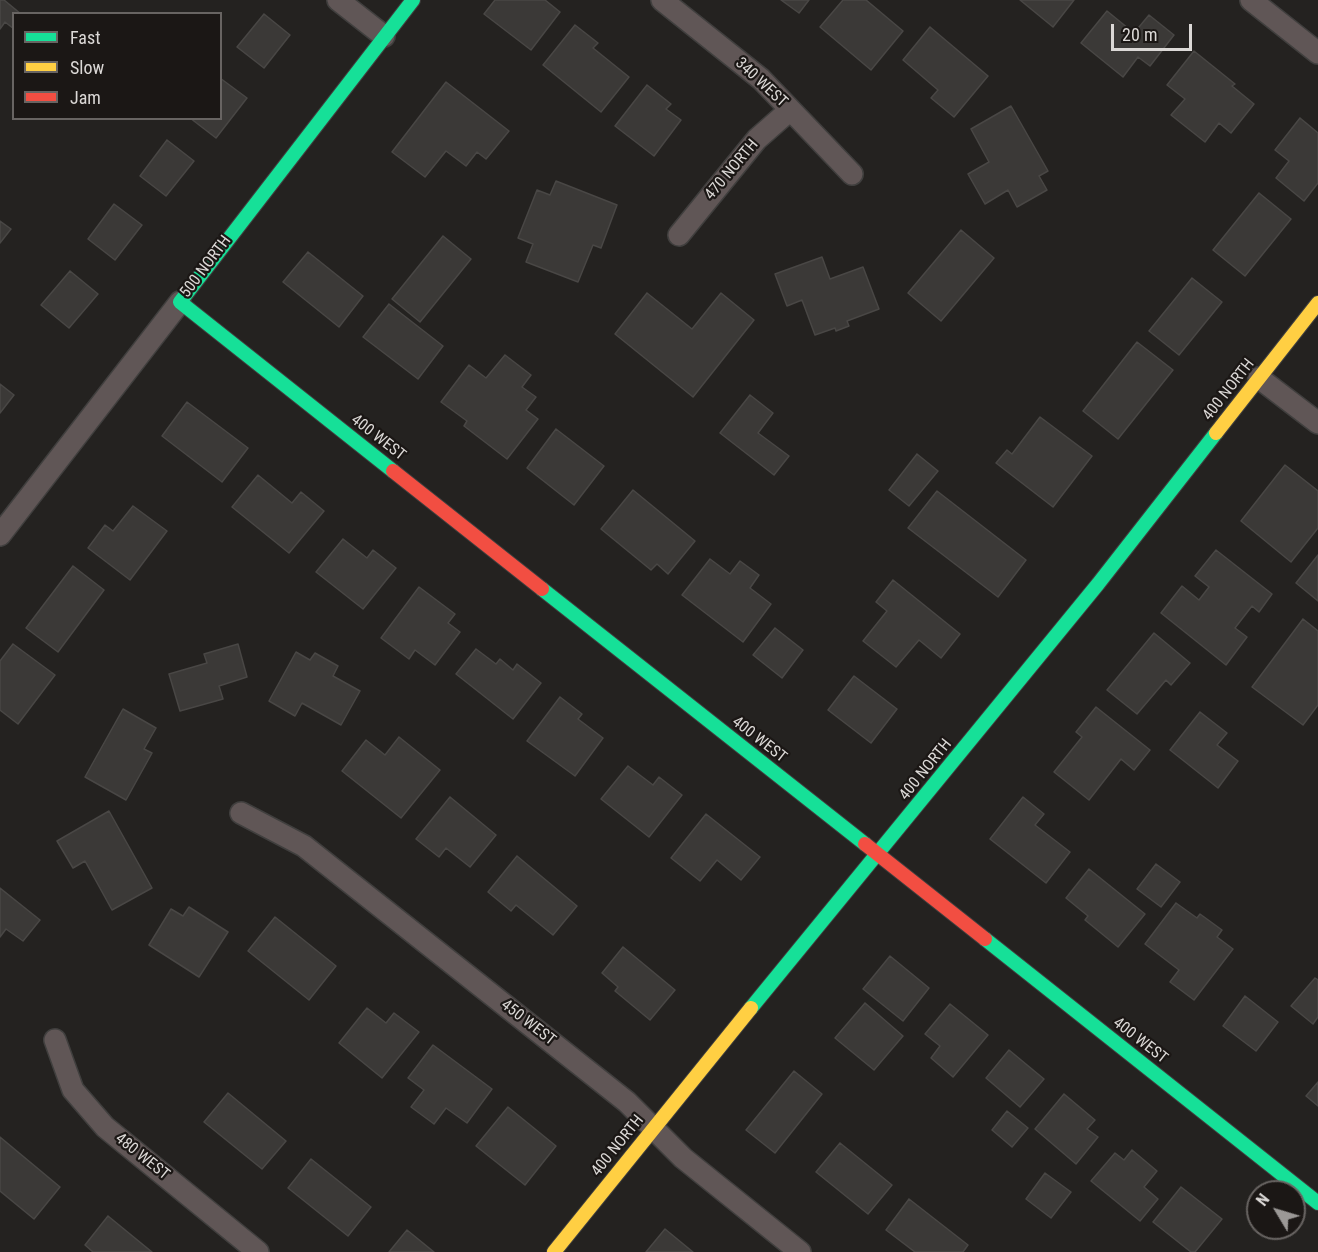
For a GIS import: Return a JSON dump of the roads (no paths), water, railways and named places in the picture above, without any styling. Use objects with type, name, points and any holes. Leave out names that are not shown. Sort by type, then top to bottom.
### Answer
[{"type":"street","points":[[338,0],[384,36]]},
{"type":"street","name":"500 NORTH","points":[[0,533],[413,0]]},
{"type":"street","name":"340 WEST","points":[[662,0],[761,79],[852,174]]},
{"type":"street","points":[[1251,0],[1318,53]]},
{"type":"street","name":"470 NORTH","points":[[679,235],[758,139],[790,110]]},
{"type":"street","name":"400 WEST","points":[[180,302],[1318,1203]]},
{"type":"street","name":"400 NORTH","points":[[554,1252],[855,879],[878,855],[1098,584],[1318,303]]},
{"type":"street","points":[[1259,378],[1318,423]]},
{"type":"street","name":"450 WEST","points":[[241,813],[304,846],[627,1102],[683,1158],[800,1252]]},
{"type":"street","name":"480 WEST","points":[[55,1040],[73,1090],[105,1127],[258,1252]]}]
